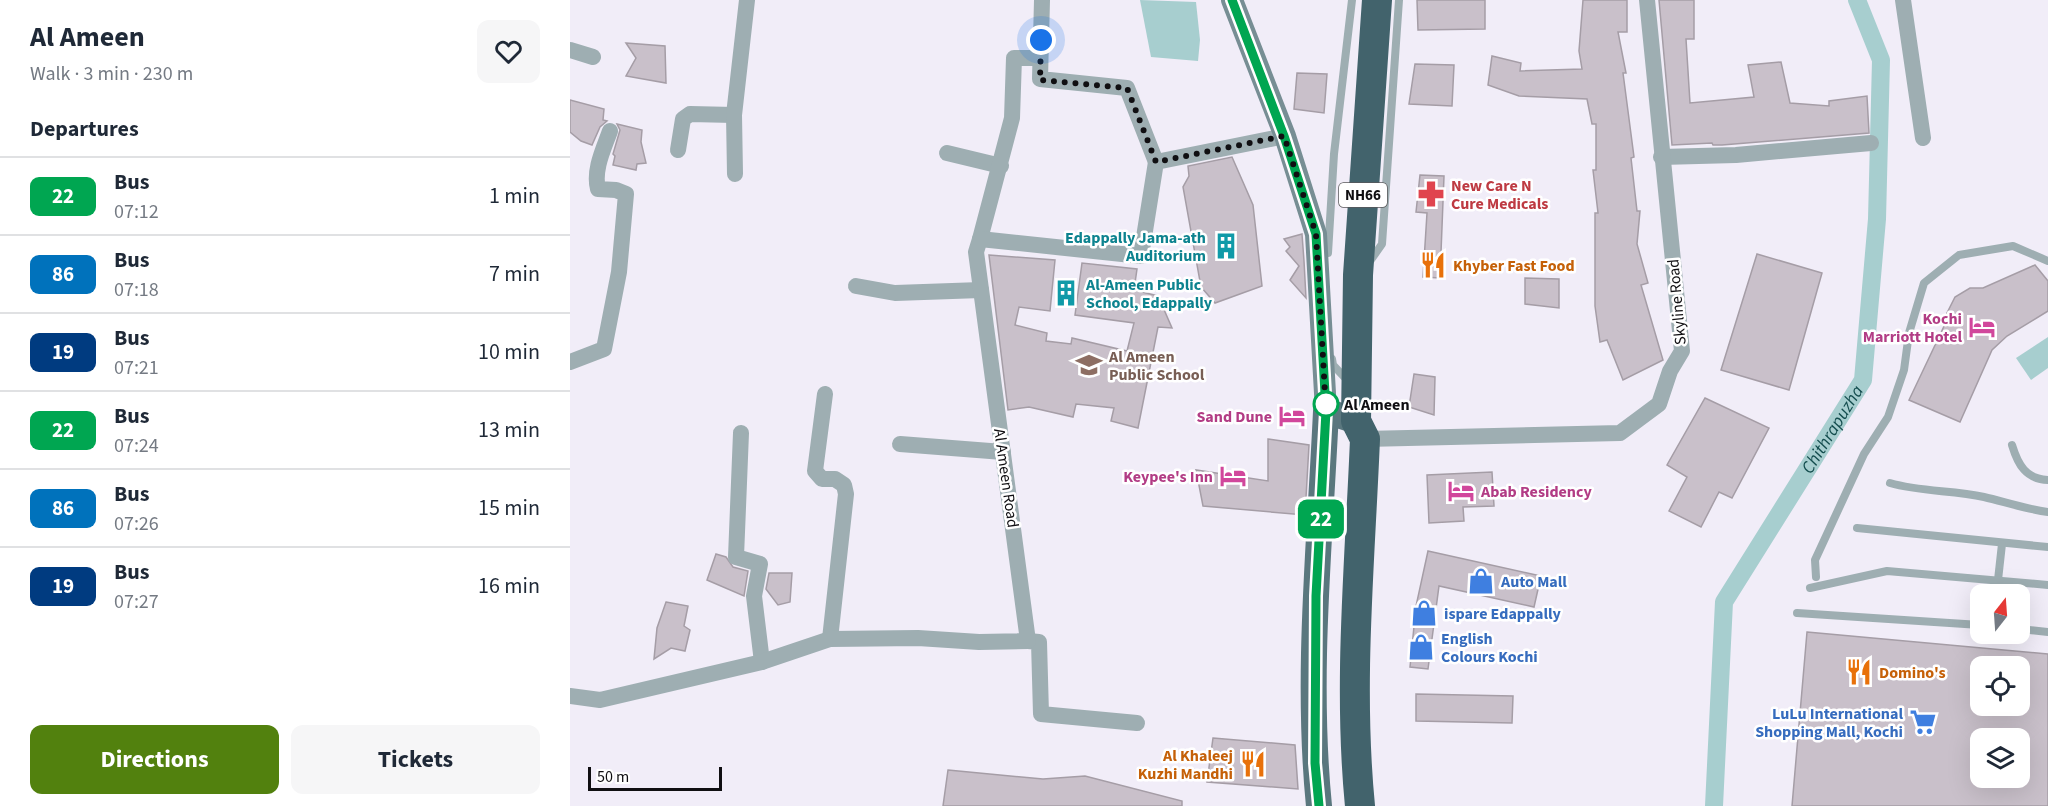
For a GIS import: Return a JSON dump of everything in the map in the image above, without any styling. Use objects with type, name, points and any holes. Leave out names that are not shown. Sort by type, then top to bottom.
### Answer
[{"type":"highway","name":"NH66","points":[[1360,806],[1356,757],[1354,662],[1360,430],[1356,389],[1358,275],[1377,0]]},
{"type":"highway","name":"NH66","points":[[1342,806],[1339,730],[1348,437],[1360,430]]},
{"type":"main road","points":[[1319,806],[1315,763],[1316,596],[1326,411],[1360,430]]},
{"type":"street","points":[[735,174],[734,115],[747,0]]},
{"type":"street","points":[[980,239],[1141,256],[1156,162],[1127,88],[1040,80],[1042,0]]},
{"type":"street","points":[[1232,0],[1284,136],[1316,234],[1326,411]]},
{"type":"street","name":"Skyline Road","points":[[1360,430],[1620,433],[1659,404],[1670,370],[1682,351],[1647,0]]},
{"type":"street","points":[[1903,0],[1923,138]]},
{"type":"street","points":[[570,50],[593,57]]},
{"type":"street","name":"Al Ameen Road","points":[[1028,640],[976,252],[1001,166],[1012,118],[1014,58],[1040,58]]},
{"type":"street","points":[[678,150],[683,119],[690,114],[734,115]]},
{"type":"street","points":[[570,362],[604,349],[619,273],[626,194],[616,190],[598,189],[596,183],[599,163],[610,130]]},
{"type":"street","points":[[1156,162],[1284,136]]},
{"type":"street","points":[[1661,157],[1736,155],[1871,143]]},
{"type":"street","points":[[947,153],[1001,166]]},
{"type":"street","points":[[856,286],[895,293],[981,290]]},
{"type":"street","points":[[825,394],[815,471],[822,479],[835,479],[844,485],[846,494],[830,639]]},
{"type":"street","points":[[741,433],[736,557],[760,564],[754,596],[762,662]]},
{"type":"street","points":[[900,444],[1003,452]]},
{"type":"street","points":[[570,696],[600,700],[762,662],[830,639],[918,638],[979,642],[1028,640],[1039,642],[1041,714],[1137,723]]},
{"type":"lane","points":[[1352,0],[1329,213],[1327,287],[1333,365],[1356,389]]},
{"type":"lane","points":[[1358,275],[1382,244],[1399,0]]},
{"type":"lane","points":[[1816,577],[1815,560],[1864,454],[1888,417],[1904,370],[1909,333],[1924,283],[1959,255],[2013,246],[2048,261]]},
{"type":"lane","points":[[2012,445],[2018,465],[2036,479],[2048,480]]},
{"type":"lane","points":[[1890,483],[1925,491],[1983,497],[2016,507],[2048,512]]},
{"type":"lane","points":[[1857,528],[2048,548]]},
{"type":"lane","points":[[1998,580],[2002,544]]},
{"type":"lane","points":[[1810,588],[1887,571],[2048,585]]},
{"type":"lane","points":[[1797,612],[1970,624]]},
{"type":"lane","points":[[2030,630],[2048,632]]},
{"type":"shaded area","points":[[1140,0],[1196,2],[1200,40],[1198,61],[1151,57]]},
{"type":"shaded area","points":[[2048,337],[2048,368],[2031,380],[2016,358]]},
{"type":"building","points":[[1417,0],[1485,0],[1485,29],[1418,30]]},
{"type":"building","points":[[1583,0],[1627,0],[1627,32],[1618,32],[1626,73],[1623,73],[1634,157],[1631,158],[1637,211],[1640,211],[1637,244],[1648,283],[1641,285],[1663,360],[1623,380],[1607,340],[1600,342],[1595,306],[1595,213],[1598,213],[1593,170],[1596,170],[1596,124],[1592,124],[1587,99],[1519,96],[1488,85],[1492,56],[1521,63],[1520,71],[1582,69],[1579,51]]},
{"type":"building","points":[[1659,0],[1694,0],[1694,39],[1686,39],[1690,103],[1754,97],[1748,65],[1781,62],[1790,103],[1829,106],[1829,101],[1867,96],[1869,133],[1722,145],[1712,143],[1672,145]]},
{"type":"building","points":[[626,43],[665,46],[666,83],[626,76],[636,58]]},
{"type":"building","points":[[1415,64],[1454,65],[1452,106],[1409,104]]},
{"type":"building","points":[[1297,73],[1327,74],[1324,113],[1294,109]]},
{"type":"building","points":[[570,100],[604,109],[603,120],[607,121],[600,127],[592,145],[581,141],[570,132]]},
{"type":"building","points":[[617,124],[642,130],[641,142],[646,163],[637,164],[636,170],[613,165],[615,156],[613,154],[620,130]]},
{"type":"building","name":"Edappally Jama-ath Auditorium","points":[[1232,157],[1253,205],[1262,286],[1215,303],[1201,287],[1183,187],[1189,176],[1188,166]]},
{"type":"building","points":[[1420,175],[1444,176],[1440,278],[1423,277],[1427,213],[1416,212]]},
{"type":"building","points":[[1302,234],[1306,298],[1290,280],[1299,266],[1286,251],[1290,247],[1284,239]]},
{"type":"building","points":[[1757,254],[1822,273],[1789,390],[1721,370]]},
{"type":"building","points":[[989,255],[1055,260],[1050,311],[1019,307],[1015,325],[1047,333],[1046,341],[1071,344],[1072,338],[1127,351],[1134,323],[1075,315],[1082,263],[1137,269],[1134,290],[1158,296],[1172,328],[1158,327],[1138,428],[1111,421],[1114,408],[1076,404],[1073,417],[1029,407],[1008,410]]},
{"type":"building","name":"Kochi Marriott Hotel","points":[[2035,265],[2048,281],[2048,311],[2007,336],[1992,350],[1960,422],[1909,400],[1946,322],[1947,313],[1955,297],[1970,288],[1983,288]]},
{"type":"building","points":[[1525,278],[1559,279],[1559,308],[1525,304]]},
{"type":"building","points":[[1414,374],[1435,377],[1434,415],[1409,407]]},
{"type":"building","points":[[1705,398],[1769,428],[1732,498],[1719,492],[1701,527],[1669,511],[1687,477],[1667,465]]},
{"type":"building","points":[[1268,439],[1309,445],[1305,515],[1203,506],[1196,470],[1268,481]]},
{"type":"building","name":"Abab Residency","points":[[1492,472],[1494,506],[1463,507],[1464,521],[1429,523],[1427,475]]},
{"type":"building","name":"Auto Mall","points":[[1428,551],[1541,576],[1534,607],[1439,586],[1428,669],[1410,667],[1416,606]]},
{"type":"building","points":[[716,554],[726,557],[733,567],[748,571],[744,596],[707,580]]},
{"type":"building","points":[[769,573],[792,573],[790,602],[778,605],[766,589]]},
{"type":"building","points":[[666,602],[688,606],[684,626],[690,630],[685,651],[671,648],[654,659],[657,628]]},
{"type":"building","name":"LuLu International Shopping Mall, Kochi","points":[[1807,632],[2048,654],[2048,806],[1792,806]]},
{"type":"building","points":[[1416,694],[1513,696],[1512,723],[1416,721]]},
{"type":"building","name":"Al Khaleej Kuzhi Mandhi","points":[[1213,738],[1295,745],[1298,789],[1207,782]]},
{"type":"building","points":[[948,770],[1043,779],[1085,776],[1182,801],[1182,806],[943,806]]},
{"type":"waterway","name":"Chithrapuzha","points":[[1714,806],[1724,602],[1863,380],[1877,219],[1881,60],[1857,0]]},
{"type":"bus line","name":"22","points":[[1232,0],[1284,136],[1316,234],[1326,411],[1316,596],[1315,763],[1319,806]]},
{"type":"place","name":"New Care N Cure Medicals","points":[[1431,194]]},
{"type":"place","name":"Edappally Jama-ath Auditorium","points":[[1226,246]]},
{"type":"place","name":"Khyber Fast Food","points":[[1433,265]]},
{"type":"place","name":"Al-Ameen Public School, Edappally","points":[[1066,293]]},
{"type":"place","name":"Kochi Marriott Hotel","points":[[1982,327]]},
{"type":"place","name":"Al Ameen Public School","points":[[1089,365]]},
{"type":"place","name":"Al Ameen","points":[[1326,404]]},
{"type":"place","name":"Sand Dune","points":[[1292,416]]},
{"type":"place","name":"Keypee's Inn","points":[[1233,476]]},
{"type":"place","name":"Abab Residency","points":[[1461,491]]},
{"type":"place","name":"Auto Mall","points":[[1481,581]]},
{"type":"place","name":"ispare Edappally","points":[[1424,613]]},
{"type":"place","name":"English Colours Kochi","points":[[1421,647]]},
{"type":"place","name":"Domino's","points":[[1859,672]]},
{"type":"place","name":"LuLu International Shopping Mall, Kochi","points":[[1923,722]]},
{"type":"place","name":"Al Khaleej Kuzhi Mandhi","points":[[1253,764]]},
{"type":"route","points":[[1041,40],[1040,80],[1127,88],[1156,162],[1284,136],[1316,234],[1326,411],[1326,404]]}]
